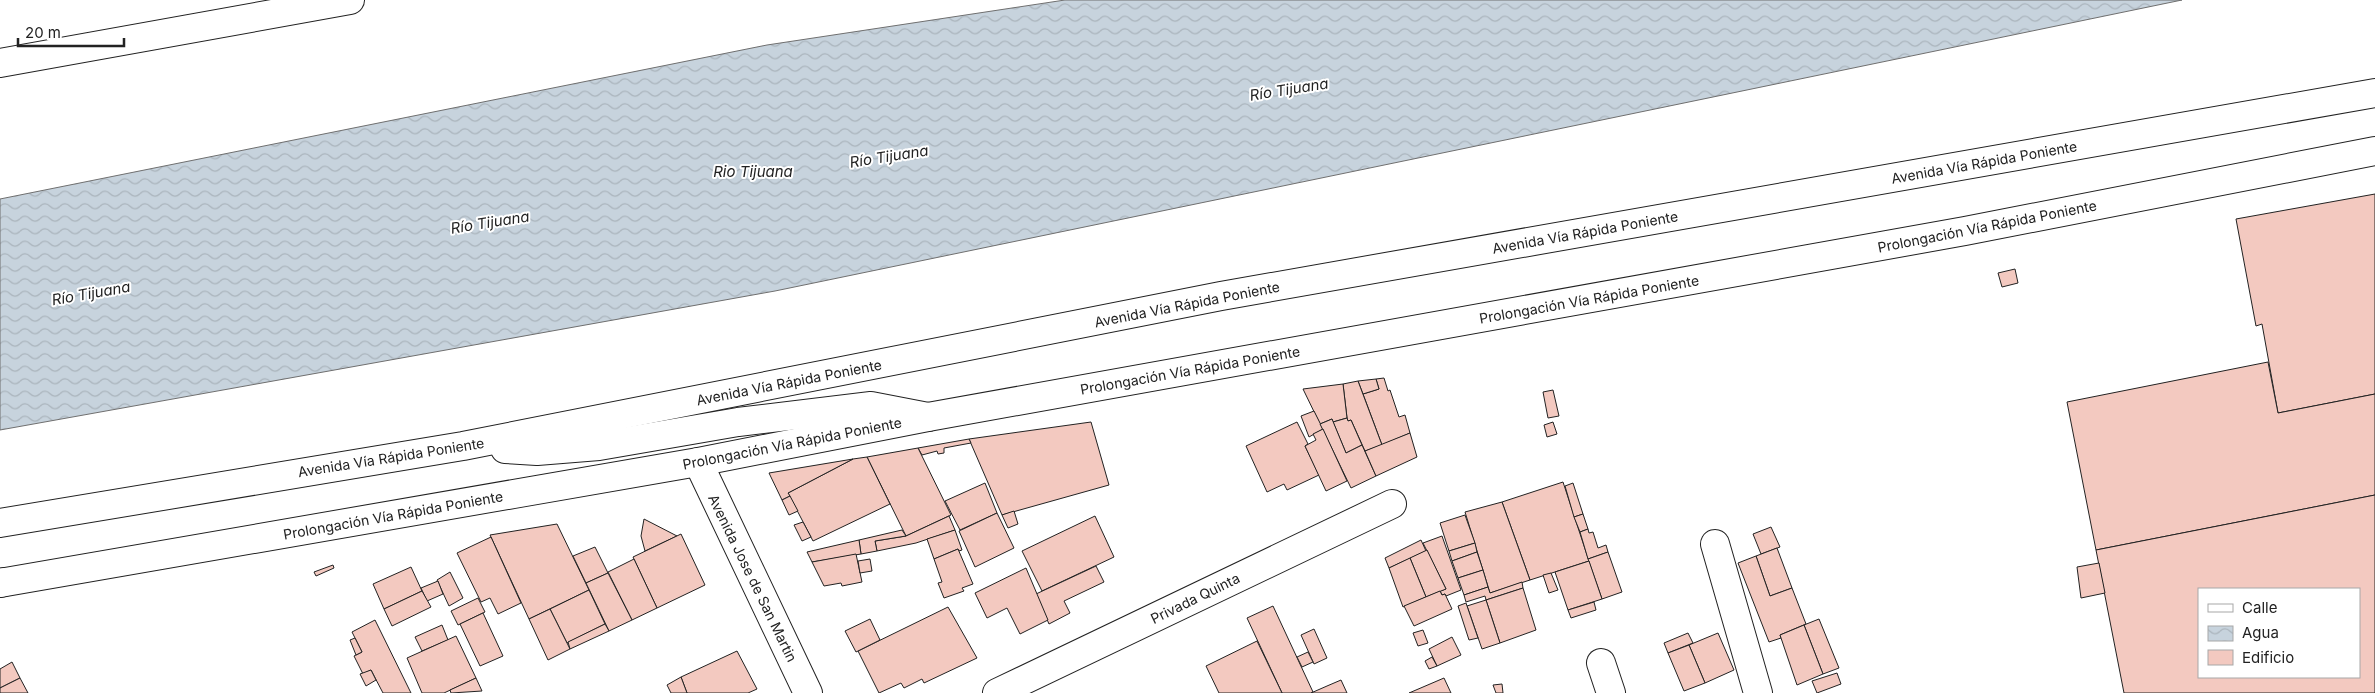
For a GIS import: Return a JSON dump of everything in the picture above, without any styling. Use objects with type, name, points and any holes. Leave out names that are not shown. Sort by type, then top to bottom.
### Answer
[{"type":"main road","points":[[0,63],[350,0]]},
{"type":"main road","name":"Avenida Vía Rápida Poniente","points":[[0,523],[463,446],[1221,296],[2375,93]]},
{"type":"main road","name":"Prolongación Vía Rápida Poniente","points":[[1,583],[698,462],[928,417],[1965,231],[2375,151]]},
{"type":"main road","points":[[463,446],[537,451],[599,446],[738,422],[871,406],[928,417]]},
{"type":"main road","name":"Avenida Jose de San Martin","points":[[698,462],[808,693]]},
{"type":"main road","name":"Privada Quinta","points":[[997,693],[1392,504]]},
{"type":"main road","points":[[1715,544],[1758,693]]},
{"type":"main road","points":[[1601,662],[1611,693]]},
{"type":"water","name":"Rio Tijuana","points":[[1065,0],[2182,0],[775,291],[0,430],[0,199],[767,45]]},
{"type":"building","points":[[2375,194],[2375,394],[2278,413],[2262,324],[2256,326],[2236,219]]},
{"type":"building","points":[[2015,269],[2018,283],[2002,287],[1998,273]]},
{"type":"building","points":[[2268,362],[2278,413],[2375,394],[2375,495],[2096,550],[2067,402]]},
{"type":"building","points":[[1384,378],[1399,417],[1405,415],[1410,433],[1382,445],[1363,394],[1379,389],[1376,379]]},
{"type":"building","points":[[1376,379],[1379,389],[1363,394],[1358,381]]},
{"type":"building","points":[[1358,381],[1382,445],[1365,451],[1351,420],[1348,421],[1347,418],[1343,384]]},
{"type":"building","points":[[1343,384],[1347,418],[1333,422],[1332,419],[1320,424],[1303,389]]},
{"type":"building","points":[[1553,390],[1559,416],[1548,418],[1543,392]]},
{"type":"building","points":[[1314,411],[1323,429],[1309,437],[1301,416]]},
{"type":"building","points":[[1347,418],[1348,421],[1351,420],[1362,445],[1346,453],[1333,422]]},
{"type":"building","points":[[1332,419],[1346,453],[1362,445],[1376,476],[1351,488],[1320,424]]},
{"type":"building","points":[[1091,422],[1109,485],[1002,515],[969,439]]},
{"type":"building","points":[[1297,422],[1308,444],[1305,446],[1319,475],[1287,490],[1284,484],[1267,492],[1246,446]]},
{"type":"building","points":[[1553,422],[1557,434],[1547,437],[1544,425]]},
{"type":"building","points":[[1323,429],[1347,481],[1326,491],[1305,446],[1316,440],[1313,434]]},
{"type":"building","points":[[1410,433],[1417,457],[1376,476],[1365,451]]},
{"type":"building","points":[[969,439],[971,443],[944,448],[944,453],[938,454],[937,451],[922,455],[918,448]]},
{"type":"building","points":[[918,448],[951,515],[906,536],[867,457]]},
{"type":"building","points":[[867,457],[890,504],[813,541],[788,493],[853,459]]},
{"type":"building","points":[[853,459],[788,493],[790,496],[782,500],[769,473]]},
{"type":"building","points":[[1563,482],[1589,561],[1530,580],[1502,502]]},
{"type":"building","points":[[985,483],[997,513],[960,530],[945,501]]},
{"type":"building","points":[[1573,483],[1583,514],[1574,517],[1565,486]]},
{"type":"building","points":[[2375,495],[2375,693],[2124,693],[2096,550]]},
{"type":"building","points":[[790,496],[798,511],[789,515],[782,500]]},
{"type":"building","points":[[1502,502],[1530,580],[1490,593],[1465,512]]},
{"type":"building","points":[[1014,511],[1018,524],[1008,528],[1002,515]]},
{"type":"building","points":[[997,513],[1014,548],[975,567],[959,531]]},
{"type":"building","points":[[1583,514],[1588,529],[1580,532],[1574,517]]},
{"type":"building","points":[[1465,515],[1475,543],[1449,551],[1440,523]]},
{"type":"building","points":[[949,516],[955,530],[916,543],[877,551],[875,541],[906,536]]},
{"type":"building","points":[[1095,516],[1114,557],[1042,591],[1022,551]]},
{"type":"building","points":[[644,519],[677,536],[645,551],[641,536]]},
{"type":"building","points":[[803,522],[811,537],[802,541],[794,525]]},
{"type":"building","points":[[557,524],[589,590],[529,619],[490,535]]},
{"type":"building","points":[[1771,527],[1780,547],[1761,554],[1753,534]]},
{"type":"building","points":[[1588,529],[1589,533],[1593,532],[1598,548],[1606,545],[1608,552],[1588,559],[1580,532]]},
{"type":"building","points":[[902,530],[906,536],[875,541],[877,551],[861,554],[859,540]]},
{"type":"building","points":[[955,530],[962,550],[959,551],[958,549],[934,559],[927,539]]},
{"type":"building","points":[[681,534],[705,585],[657,608],[633,557]]},
{"type":"building","points":[[1442,536],[1461,590],[1446,596],[1445,594],[1442,595],[1440,591],[1446,589],[1423,543]]},
{"type":"building","points":[[491,537],[521,603],[498,614],[490,598],[481,602],[457,553]]},
{"type":"building","points":[[859,540],[861,554],[812,562],[807,552]]},
{"type":"building","points":[[1421,540],[1426,551],[1389,568],[1385,558]]},
{"type":"building","points":[[1475,543],[1477,552],[1452,561],[1449,551]]},
{"type":"building","points":[[595,547],[608,573],[586,583],[573,556]]},
{"type":"building","points":[[1777,548],[1792,588],[1770,596],[1756,556]]},
{"type":"building","points":[[958,549],[973,584],[962,588],[964,591],[944,598],[938,583],[942,582],[934,559]]},
{"type":"building","points":[[1427,550],[1446,589],[1426,597],[1410,558]]},
{"type":"building","points":[[1477,552],[1483,570],[1458,578],[1452,561]]},
{"type":"building","points":[[1608,552],[1622,592],[1602,599],[1588,559]]},
{"type":"building","points":[[856,554],[862,582],[842,586],[841,583],[824,586],[812,562]]},
{"type":"building","points":[[1756,556],[1770,596],[1792,588],[1806,624],[1780,635],[1781,638],[1769,642],[1738,563]]},
{"type":"building","points":[[1410,558],[1426,597],[1403,607],[1389,568]]},
{"type":"building","points":[[634,559],[657,608],[632,620],[608,572]]},
{"type":"building","points":[[870,559],[872,571],[860,573],[858,561]]},
{"type":"building","points":[[1589,561],[1602,599],[1568,610],[1555,572]]},
{"type":"building","points":[[2099,563],[2105,593],[2081,598],[2077,567]]},
{"type":"building","points":[[333,565],[334,568],[316,576],[314,572]]},
{"type":"building","points":[[1096,566],[1104,582],[1064,601],[1070,613],[1049,624],[1036,594]]},
{"type":"building","points":[[411,567],[422,591],[384,609],[373,584]]},
{"type":"building","points":[[1026,568],[1048,620],[1020,634],[1007,608],[987,618],[975,593]]},
{"type":"building","points":[[1483,570],[1488,587],[1464,595],[1458,578]]},
{"type":"building","points":[[450,572],[463,598],[449,606],[437,580]]},
{"type":"building","points":[[608,573],[632,620],[609,631],[586,583]]},
{"type":"building","points":[[1551,573],[1558,590],[1549,593],[1543,575]]},
{"type":"building","points":[[438,581],[443,594],[427,601],[421,588]]},
{"type":"building","points":[[1522,582],[1523,588],[1486,600],[1485,596],[1466,602],[1464,595],[1488,587],[1490,593]]},
{"type":"building","points":[[1523,588],[1536,630],[1500,643],[1486,600]]},
{"type":"building","points":[[589,590],[605,624],[567,643],[550,609]]},
{"type":"building","points":[[422,591],[431,607],[392,626],[384,609]]},
{"type":"building","points":[[1440,591],[1442,595],[1445,594],[1452,609],[1414,626],[1404,606]]},
{"type":"building","points":[[478,598],[485,612],[458,625],[451,611]]},
{"type":"building","points":[[1486,600],[1500,643],[1482,649],[1467,606]]},
{"type":"building","points":[[1594,602],[1596,610],[1571,618],[1568,610]]},
{"type":"building","points":[[1466,603],[1478,638],[1469,640],[1458,606]]},
{"type":"building","points":[[1273,606],[1313,692],[1311,693],[1282,693],[1247,618]]},
{"type":"building","points":[[948,607],[977,658],[924,683],[922,679],[904,688],[901,683],[879,693],[858,651]]},
{"type":"building","points":[[550,609],[570,649],[548,660],[529,619]]},
{"type":"building","points":[[483,613],[503,656],[480,666],[460,624]]},
{"type":"building","points":[[870,619],[880,640],[856,652],[845,631]]},
{"type":"building","points":[[1819,619],[1839,668],[1823,674],[1804,625]]},
{"type":"building","points":[[375,620],[411,693],[383,693],[371,670],[363,674],[354,656],[362,652],[352,632]]},
{"type":"building","points":[[605,624],[609,631],[570,649],[568,642]]},
{"type":"building","points":[[442,625],[448,640],[422,651],[415,637]]},
{"type":"building","points":[[1804,625],[1823,674],[1797,685],[1780,635]]},
{"type":"building","points":[[1314,629],[1327,658],[1314,664],[1301,635]]},
{"type":"building","points":[[1423,630],[1428,643],[1418,646],[1413,633]]},
{"type":"building","points":[[1688,633],[1693,643],[1668,653],[1664,643]]},
{"type":"building","points":[[1718,633],[1734,670],[1705,683],[1689,645]]},
{"type":"building","points":[[456,636],[476,678],[444,693],[422,693],[407,658]]},
{"type":"building","points":[[1452,637],[1461,655],[1437,666],[1429,649]]},
{"type":"building","points":[[355,638],[362,652],[356,655],[350,640]]},
{"type":"building","points":[[1257,641],[1282,693],[1219,693],[1206,666]]},
{"type":"building","points":[[1689,645],[1705,683],[1684,691],[1668,653]]},
{"type":"building","points":[[737,651],[757,689],[748,693],[687,693],[681,677]]},
{"type":"building","points":[[1308,652],[1313,662],[1302,667],[1297,657]]},
{"type":"building","points":[[1432,657],[1437,666],[1429,669],[1425,661]]},
{"type":"building","points":[[12,662],[20,678],[0,688],[0,669]]},
{"type":"building","points":[[371,670],[376,680],[366,686],[360,674]]},
{"type":"building","points":[[1837,673],[1841,684],[1817,693],[1812,681]]},
{"type":"building","points":[[681,677],[687,693],[671,693],[667,685]]},
{"type":"building","points":[[20,678],[28,693],[0,693],[0,688]]},
{"type":"building","points":[[476,678],[482,691],[451,693],[450,690]]},
{"type":"building","points":[[1444,678],[1451,693],[1409,693]]},
{"type":"building","points":[[1341,680],[1347,693],[1311,693],[1327,686]]},
{"type":"building","points":[[1502,684],[1503,693],[1496,693],[1493,685]]},
{"type":"water label","name":"Río Tijuana","points":[[1289,89]]},
{"type":"water label","name":"Río Tijuana","points":[[889,156]]},
{"type":"water label","name":"Río Tijuana","points":[[490,222]]},
{"type":"water label","name":"Río Tijuana","points":[[91,293]]}]
